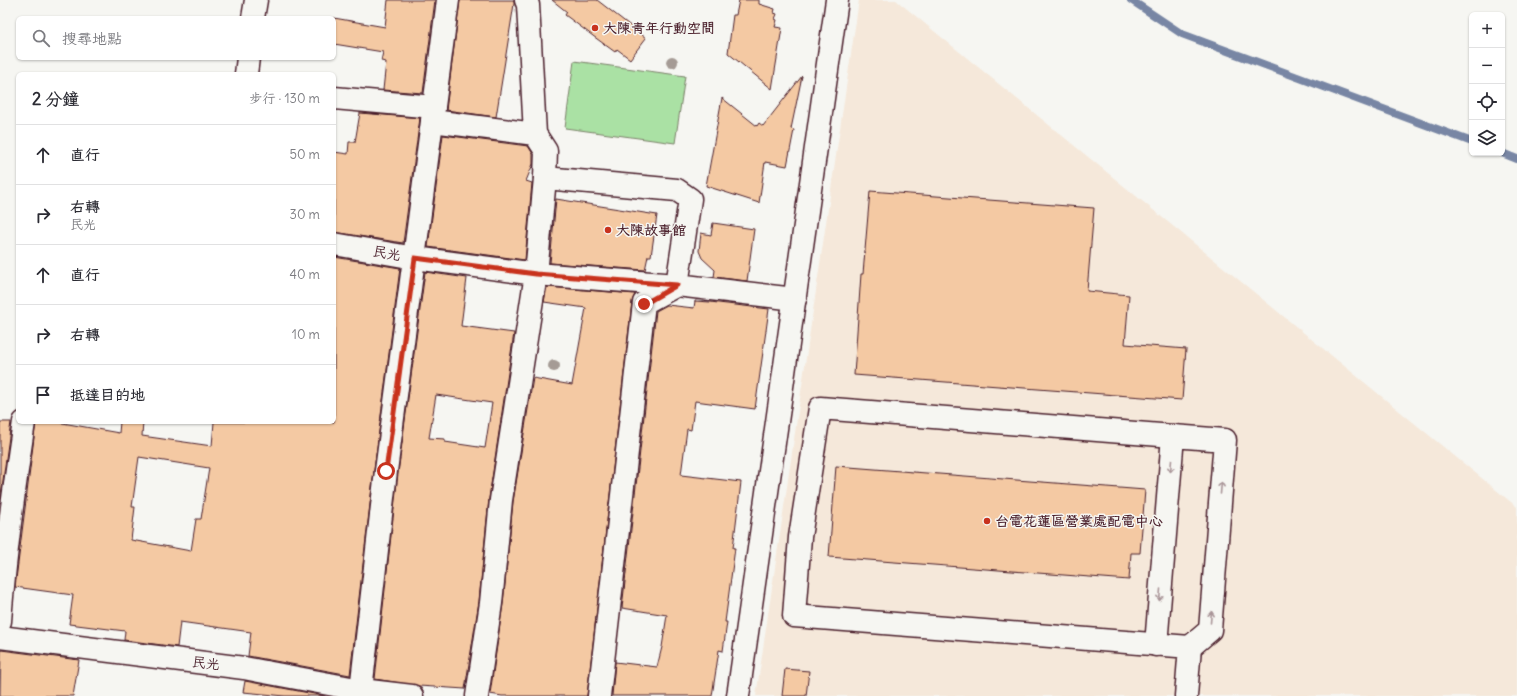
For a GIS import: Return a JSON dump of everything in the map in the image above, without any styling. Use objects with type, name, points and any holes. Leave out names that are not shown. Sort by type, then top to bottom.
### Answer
[{"type":"street","points":[[253,16],[256,0]]},
{"type":"street","points":[[361,690],[386,471],[448,0]]},
{"type":"street","points":[[477,696],[491,602],[501,500],[536,274],[545,178],[546,151],[535,134],[528,5],[526,0]]},
{"type":"street","points":[[738,696],[837,0]]},
{"type":"street","points":[[246,72],[248,60]]},
{"type":"street","points":[[336,98],[433,114],[535,134]]},
{"type":"street","points":[[545,178],[677,190],[690,199],[677,285],[644,304],[598,696]]},
{"type":"street","name":"民光","points":[[336,244],[415,258],[536,274],[677,285],[795,299]]},
{"type":"street","points":[[820,408],[1173,436],[1225,440],[1210,630],[1190,647],[794,616],[799,553],[820,408]]},
{"type":"street","points":[[0,621],[8,534],[24,424]]},
{"type":"street","points":[[1156,645],[1173,436]]},
{"type":"street","name":"民光","points":[[0,637],[244,668],[361,690],[412,696]]},
{"type":"street","points":[[1186,696],[1190,647]]},
{"type":"shaded area","points":[[859,0],[896,0],[1517,507],[1517,696],[756,696]]},
{"type":"green space","points":[[574,61],[685,76],[675,143],[565,128]]},
{"type":"building","points":[[388,0],[435,0],[423,93],[383,90],[386,62],[381,61],[383,52],[336,44],[336,18],[385,27]]},
{"type":"building","points":[[460,0],[514,0],[496,117],[446,110]]},
{"type":"building","points":[[552,0],[597,0],[646,38],[630,59],[617,49],[615,52],[565,15],[567,12]]},
{"type":"building","points":[[739,0],[759,0],[759,4],[775,9],[774,13],[777,14],[775,19],[777,20],[775,27],[782,28],[772,89],[728,53],[733,15],[736,15]]},
{"type":"building","points":[[802,76],[791,129],[794,130],[787,166],[765,162],[759,203],[706,186],[722,98],[757,126],[759,123],[763,126]]},
{"type":"building","points":[[360,113],[420,118],[403,243],[336,232],[336,152],[348,154],[349,142],[355,142]]},
{"type":"building","points":[[443,135],[528,146],[533,154],[533,164],[526,181],[532,183],[525,260],[428,247]]},
{"type":"building","points":[[870,191],[1094,208],[1087,291],[1129,295],[1125,344],[1186,349],[1182,400],[854,375],[861,274],[863,274]]},
{"type":"building","name":"大陳故事館","points":[[556,199],[657,215],[651,256],[648,256],[645,270],[550,263]]},
{"type":"building","points":[[713,223],[754,229],[747,281],[714,277],[715,270],[702,258],[699,251],[701,233],[711,235]]},
{"type":"building","points":[[336,257],[400,268],[350,675],[248,656],[251,632],[180,622],[177,647],[124,640],[125,631],[69,624],[73,595],[15,587],[36,424],[68,424],[119,433],[120,424],[143,424],[142,436],[212,446],[214,424],[336,424]],"holes":[[[139,457],[209,468],[201,519],[196,519],[191,551],[131,540],[135,507],[132,507]]]},
{"type":"building","points":[[425,272],[467,278],[461,326],[514,333],[489,498],[479,601],[465,689],[419,686],[375,679],[398,473]],"holes":[[[436,395],[492,403],[485,448],[445,442],[445,439],[429,438]]]},
{"type":"building","points":[[547,287],[635,294],[632,302],[587,696],[502,696],[490,694],[503,604],[513,502],[533,378],[572,385],[586,308],[544,302]]},
{"type":"building","points":[[695,301],[769,309],[755,409],[695,401],[691,430],[687,429],[681,475],[741,482],[723,651],[719,650],[712,696],[612,696],[615,662],[657,667],[662,647],[667,615],[622,608],[656,311],[667,305],[694,308]]},
{"type":"building","points":[[0,422],[11,422],[0,502]]},
{"type":"building","name":"台電花蓮區營業處配電中心","points":[[836,466],[1145,490],[1140,553],[1131,553],[1129,580],[829,557]]},
{"type":"building","points":[[1,650],[79,660],[73,696],[0,696]]},
{"type":"building","points":[[785,669],[809,671],[806,696],[782,696]]},
{"type":"building","points":[[245,681],[325,696],[285,696],[243,692]]},
{"type":"waterway","points":[[1131,0],[1182,34],[1469,141]]},
{"type":"waterway","points":[[1505,154],[1517,159]]},
{"type":"place","name":"大陳青年行動空間","points":[[595,28]]},
{"type":"place","name":"大陳故事館","points":[[608,230]]},
{"type":"place","name":"台電花蓮區營業處配電中心","points":[[987,521]]},
{"type":"route","points":[[386,471],[415,258],[536,274],[677,285],[644,304]]}]
